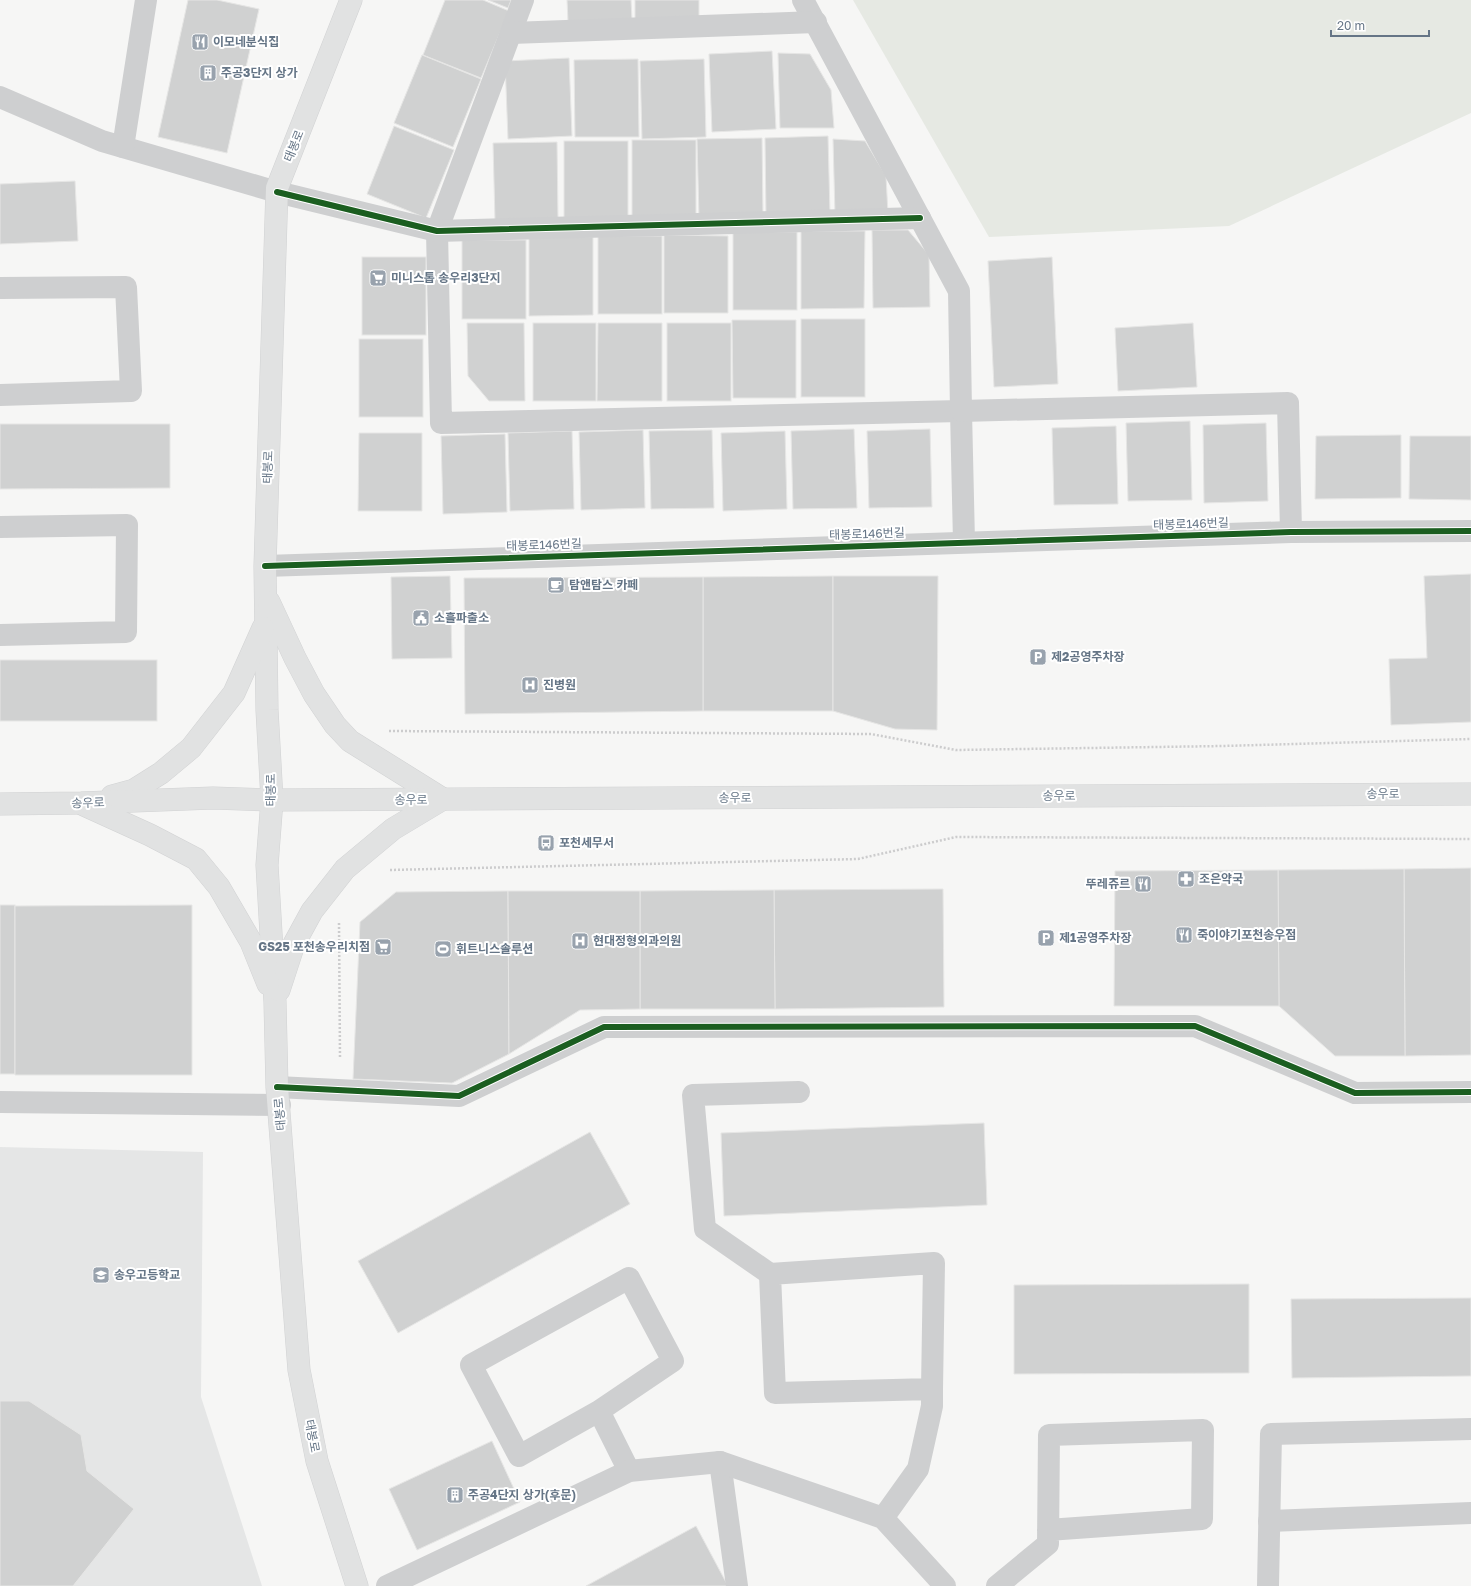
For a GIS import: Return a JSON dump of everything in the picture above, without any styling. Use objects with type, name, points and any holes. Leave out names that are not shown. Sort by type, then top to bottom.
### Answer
[{"type":"main road","name":"태봉로","points":[[351,0],[277,188],[265,566],[267,710],[272,800],[267,865],[275,1002],[278,1096],[300,1370],[317,1461],[357,1586]]},
{"type":"main road","points":[[266,596],[294,658],[314,694],[335,725],[350,741],[443,800],[393,829],[345,869],[312,911],[294,944],[275,1002]]},
{"type":"main road","points":[[81,803],[134,790],[162,773],[191,748],[234,693],[266,622]]},
{"type":"main road","name":"송우로","points":[[0,804],[81,803],[213,798],[272,800],[443,800],[1471,794]]},
{"type":"main road","points":[[81,803],[150,835],[196,859],[219,887],[251,942],[275,1002]]},
{"type":"street","points":[[123,147],[146,0]]},
{"type":"street","points":[[523,0],[437,231],[441,423],[1288,403],[1291,532]]},
{"type":"street","points":[[803,0],[959,291],[964,542]]},
{"type":"street","points":[[511,33],[816,22]]},
{"type":"street","points":[[0,97],[102,141],[277,192],[437,231],[920,218]]},
{"type":"street","points":[[0,288],[126,287],[130,391],[0,394]]},
{"type":"street","points":[[0,526],[126,525],[126,632],[0,635]]},
{"type":"street","name":"태봉로146번길","points":[[265,566],[1291,532],[1471,531]]},
{"type":"street","points":[[0,1102],[278,1096],[459,1096],[604,1027],[1196,1026],[1355,1093],[1471,1092]]},
{"type":"street","points":[[799,1092],[693,1095],[705,1229],[770,1274],[934,1263],[932,1406],[918,1469],[883,1518]]},
{"type":"street","points":[[770,1274],[775,1393],[932,1390]]},
{"type":"street","points":[[629,1278],[673,1361],[599,1411],[519,1456],[471,1365],[629,1278]]},
{"type":"street","points":[[599,1411],[629,1471]]},
{"type":"street","points":[[1268,1586],[1271,1434],[1471,1429]]},
{"type":"street","points":[[997,1586],[1048,1544],[1048,1530],[1049,1435],[1203,1430],[1202,1519],[1048,1530]]},
{"type":"street","points":[[720,1462],[737,1586]]},
{"type":"street","points":[[387,1586],[629,1471],[720,1462],[883,1518],[945,1586]]},
{"type":"street","points":[[1270,1521],[1471,1513]]},
{"type":"path","points":[[386,731],[871,734],[956,750],[1223,746],[1471,739]]},
{"type":"path","points":[[386,871],[401,868],[858,859],[956,837],[1471,839]]},
{"type":"path","points":[[339,919],[340,1058]]},
{"type":"shaded area","points":[[853,0],[1471,0],[1471,113],[1229,226],[989,237]]},
{"type":"shaded area","name":"송우고등학교","points":[[0,1147],[203,1152],[201,1397],[262,1586],[0,1586]]},
{"type":"building","name":"주공3단지 상가","points":[[188,0],[217,0],[259,9],[227,153],[158,137]]},
{"type":"building","points":[[445,0],[483,0],[509,11],[481,78],[423,55]]},
{"type":"building","points":[[488,0],[511,0],[508,8]]},
{"type":"building","points":[[567,0],[631,0],[632,20],[568,22]]},
{"type":"building","points":[[635,0],[699,0],[699,17],[635,19]]},
{"type":"building","points":[[772,51],[776,129],[712,132],[709,54]]},
{"type":"building","points":[[778,53],[810,54],[831,90],[834,128],[780,128]]},
{"type":"building","points":[[422,55],[481,79],[453,147],[394,123]]},
{"type":"building","points":[[569,58],[572,136],[508,139],[505,61]]},
{"type":"building","points":[[638,59],[639,137],[575,137],[574,60]]},
{"type":"building","points":[[704,59],[706,137],[642,139],[640,61]]},
{"type":"building","points":[[394,126],[454,150],[426,218],[367,194]]},
{"type":"building","points":[[828,136],[830,214],[766,216],[765,138]]},
{"type":"building","points":[[762,138],[763,216],[699,217],[697,139]]},
{"type":"building","points":[[833,139],[865,141],[886,176],[888,214],[835,215]]},
{"type":"building","points":[[632,140],[696,140],[696,218],[632,218]]},
{"type":"building","points":[[564,141],[628,141],[628,219],[564,219]]},
{"type":"building","points":[[557,142],[558,219],[495,221],[493,143]]},
{"type":"building","points":[[75,181],[78,241],[0,244],[0,184]]},
{"type":"building","points":[[872,230],[908,230],[929,255],[930,307],[873,308]]},
{"type":"building","points":[[801,231],[865,231],[864,308],[801,309]]},
{"type":"building","points":[[733,232],[797,232],[797,310],[733,310]]},
{"type":"building","points":[[664,235],[728,236],[728,313],[664,313]]},
{"type":"building","points":[[598,236],[662,236],[662,314],[598,314]]},
{"type":"building","points":[[593,237],[593,315],[529,316],[529,238]]},
{"type":"building","points":[[462,240],[526,240],[526,319],[462,319]]},
{"type":"building","points":[[362,257],[426,257],[426,335],[362,335]]},
{"type":"building","points":[[1052,257],[1058,384],[994,387],[988,261]]},
{"type":"building","points":[[801,319],[865,319],[865,397],[801,397]]},
{"type":"building","points":[[732,320],[796,320],[796,398],[733,398]]},
{"type":"building","points":[[467,323],[524,323],[525,401],[489,401],[468,376]]},
{"type":"building","points":[[533,323],[596,323],[596,401],[533,401]]},
{"type":"building","points":[[598,323],[662,323],[662,401],[597,401]]},
{"type":"building","points":[[667,323],[731,323],[731,401],[667,401]]},
{"type":"building","points":[[1193,323],[1197,387],[1118,391],[1115,328]]},
{"type":"building","points":[[359,339],[423,339],[423,417],[359,417]]},
{"type":"building","points":[[1190,421],[1192,500],[1128,501],[1126,423]]},
{"type":"building","points":[[1266,423],[1268,501],[1204,503],[1203,425]]},
{"type":"building","points":[[0,424],[170,424],[170,488],[0,489]]},
{"type":"building","points":[[1116,426],[1118,504],[1054,505],[1052,428]]},
{"type":"building","points":[[854,429],[857,508],[793,509],[791,431]]},
{"type":"building","points":[[930,429],[932,507],[869,508],[867,431]]},
{"type":"building","points":[[643,430],[645,508],[581,510],[579,432]]},
{"type":"building","points":[[712,430],[714,508],[651,509],[649,431]]},
{"type":"building","points":[[572,431],[574,509],[510,511],[508,433]]},
{"type":"building","points":[[785,431],[787,509],[723,511],[721,433]]},
{"type":"building","points":[[359,433],[422,433],[422,511],[358,511]]},
{"type":"building","points":[[505,434],[507,512],[443,514],[441,436]]},
{"type":"building","points":[[1401,435],[1401,498],[1315,499],[1316,436]]},
{"type":"building","points":[[1410,436],[1471,436],[1471,500],[1409,499]]},
{"type":"building","points":[[1471,574],[1471,722],[1391,725],[1389,659],[1427,658],[1424,576]]},
{"type":"building","name":"소흘파출소","points":[[450,576],[452,658],[392,659],[391,577]]},
{"type":"building","points":[[833,576],[833,711],[703,711],[703,577]]},
{"type":"building","points":[[833,576],[938,576],[937,730],[895,729],[833,711]]},
{"type":"building","points":[[703,577],[703,711],[465,714],[464,578]]},
{"type":"building","points":[[0,660],[157,660],[157,721],[0,721]]},
{"type":"building","points":[[1471,868],[1471,1055],[1405,1056],[1404,869]]},
{"type":"building","points":[[1404,869],[1405,1056],[1335,1056],[1279,1006],[1278,870]]},
{"type":"building","points":[[1278,870],[1279,1006],[1114,1006],[1115,871]]},
{"type":"building","points":[[943,889],[944,1007],[775,1009],[774,890]]},
{"type":"building","points":[[774,890],[775,1009],[640,1009],[640,891]]},
{"type":"building","points":[[508,891],[509,1054],[452,1083],[353,1079],[360,922],[396,892]]},
{"type":"building","points":[[508,891],[640,891],[640,1009],[580,1010],[509,1054]]},
{"type":"building","points":[[0,905],[15,905],[15,1074],[0,1074]]},
{"type":"building","points":[[192,905],[192,1075],[15,1075],[15,906]]},
{"type":"building","points":[[984,1123],[987,1205],[724,1216],[721,1133]]},
{"type":"building","points":[[590,1132],[630,1204],[398,1333],[358,1261]]},
{"type":"building","points":[[1249,1284],[1249,1373],[1014,1374],[1014,1285]]},
{"type":"building","points":[[1471,1298],[1471,1376],[1292,1378],[1291,1299]]},
{"type":"building","points":[[0,1401],[29,1401],[81,1435],[87,1471],[134,1509],[73,1586],[0,1586]]},
{"type":"building","name":"주공4단지 상가(후문)","points":[[492,1441],[520,1502],[417,1550],[389,1489]]},
{"type":"building","points":[[696,1526],[728,1586],[586,1586]]},
{"type":"cycle path","points":[[277,192],[437,231],[920,218]]},
{"type":"cycle path","points":[[265,566],[1291,532],[1471,531]]},
{"type":"cycle path","points":[[277,1087],[459,1096],[604,1027],[1195,1026],[1355,1093],[1471,1092]]},
{"type":"place","name":"이모네분식집","points":[[200,42]]},
{"type":"place","name":"주공3단지 상가","points":[[208,73]]},
{"type":"place","name":"미니스톱 송우리3단지","points":[[378,278]]},
{"type":"place","name":"탐앤탐스 카페","points":[[556,585]]},
{"type":"place","name":"소흘파출소","points":[[421,618]]},
{"type":"place","name":"제2공영주차장","points":[[1038,657]]},
{"type":"place","name":"진병원","points":[[530,685]]},
{"type":"place","name":"포천세무서","points":[[546,843]]},
{"type":"place","name":"조은약국","points":[[1186,879]]},
{"type":"place","name":"뚜레쥬르","points":[[1143,884]]},
{"type":"place","name":"죽이야기포천송우점","points":[[1184,935]]},
{"type":"place","name":"제1공영주차장","points":[[1046,938]]},
{"type":"place","name":"현대정형외과의원","points":[[580,941]]},
{"type":"place","name":"GS25 포천송우리치점","points":[[383,947]]},
{"type":"place","name":"휘트니스솔루션","points":[[443,949]]},
{"type":"place","name":"송우고등학교","points":[[101,1275]]},
{"type":"place","name":"주공4단지 상가(후문)","points":[[455,1495]]}]
